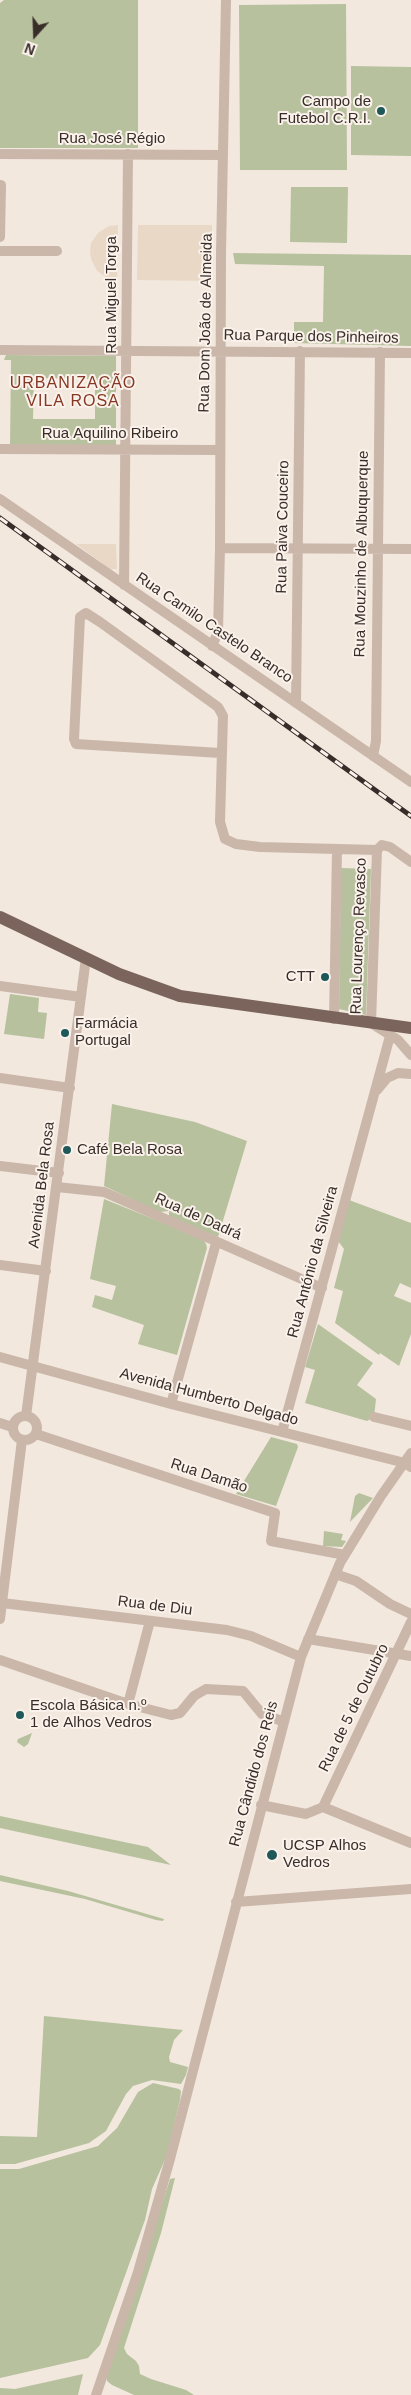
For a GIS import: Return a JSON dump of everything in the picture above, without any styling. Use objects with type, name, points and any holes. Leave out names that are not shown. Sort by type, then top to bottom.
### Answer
[{"type":"main road","points":[[0,917],[139,982],[180,996],[411,1028]]},
{"type":"street","name":"Rua Dom João de Almeida","points":[[212,646],[218,632],[220,548],[220,350],[226,0]]},
{"type":"street","name":"Rua José Régio","points":[[0,154],[223,155]]},
{"type":"street","name":"Rua Miguel Torga","points":[[124,585],[127,449],[128,154]]},
{"type":"street","points":[[0,237],[1,185]]},
{"type":"street","points":[[0,251],[57,251]]},
{"type":"street","name":"Rua Parque dos Pinheiros","points":[[0,350],[220,350],[411,353]]},
{"type":"street","name":"Rua Paiva Couceiro","points":[[296,703],[300,351]]},
{"type":"street","name":"Rua Mouzinho de Albuquerque","points":[[373,756],[376,741],[380,352]]},
{"type":"street","name":"Rua Aquilino Ribeiro","points":[[0,448],[220,450]]},
{"type":"street","name":"Rua Camilo Castelo Branco","points":[[0,499],[411,782]]},
{"type":"street","points":[[220,548],[411,549]]},
{"type":"street","points":[[220,753],[76,744],[74,739],[80,617],[86,613],[100,622],[218,707],[223,716],[220,753],[220,822],[224,839],[236,844],[252,846],[377,850],[382,845],[390,847],[411,862]]},
{"type":"street","points":[[334,1018],[337,849]]},
{"type":"street","name":"Rua Lourenço Revasco","points":[[371,1023],[377,850]]},
{"type":"street","name":"Avenida Bela Rosa","points":[[26,1416],[86,958]]},
{"type":"street","points":[[0,986],[81,997]]},
{"type":"street","points":[[371,1023],[398,1040],[411,1055]]},
{"type":"street","name":"Rua António da Silveira","points":[[282,1432],[390,1036]]},
{"type":"street","name":"Rua António da Silveira","points":[[373,1100],[379,1087],[387,1078],[398,1072],[411,1074]]},
{"type":"street","points":[[0,1078],[70,1088]]},
{"type":"street","points":[[0,1166],[59,1173]]},
{"type":"street","name":"Rua de Dadrá","points":[[57,1187],[104,1192],[204,1235],[216,1243],[322,1288]]},
{"type":"street","points":[[172,1404],[216,1243]]},
{"type":"street","points":[[0,1265],[46,1271]]},
{"type":"street","name":"Avenida Humberto Delgado","points":[[0,1357],[408,1465]]},
{"type":"street","points":[[26,1416],[31,1417],[37,1424],[36,1434],[32,1439],[22,1440],[14,1434],[12,1427],[16,1419],[26,1416]]},
{"type":"street","points":[[374,1417],[411,1426]]},
{"type":"street","points":[[0,1423],[12,1427]]},
{"type":"street","name":"Rua Damão","points":[[36,1434],[275,1513],[271,1541],[336,1555],[345,1555]]},
{"type":"street","points":[[0,1619],[22,1440]]},
{"type":"street","name":"Rua Cândido dos Reis","points":[[96,2395],[138,2272],[180,2124],[282,1721],[300,1657],[345,1555],[381,1496],[408,1465],[411,1453]]},
{"type":"street","points":[[335,1574],[356,1581],[390,1604],[411,1614]]},
{"type":"street","name":"Rua de Diu","points":[[2,1603],[228,1630],[251,1636],[300,1657]]},
{"type":"street","points":[[128,1704],[150,1621]]},
{"type":"street","name":"Rua de 5 de Outubro","points":[[323,1806],[411,1622]]},
{"type":"street","points":[[308,1639],[411,1656]]},
{"type":"street","points":[[0,1660],[128,1704],[171,1715],[180,1713],[194,1696],[206,1689],[243,1691],[265,1716],[282,1721]]},
{"type":"street","points":[[261,1805],[306,1814],[323,1806],[411,1843]]},
{"type":"street","points":[[236,1902],[411,1889]]},
{"type":"green space","points":[[4,0],[138,0],[138,148],[0,148],[0,3]]},
{"type":"green space","points":[[346,4],[347,170],[240,170],[239,5]]},
{"type":"green space","name":"Campo de Futebol C.R.I.","points":[[351,66],[411,67],[411,156],[351,155]]},
{"type":"green space","points":[[291,187],[348,187],[347,243],[290,242]]},
{"type":"green space","points":[[233,253],[411,255],[411,346],[294,343],[294,322],[323,322],[324,266],[235,264]]},
{"type":"green space","points":[[6,355],[116,356],[116,446],[10,445],[11,360],[4,360]],"holes":[[[34,378],[95,379],[95,419],[33,419]]]},
{"type":"green space","points":[[341,868],[371,869],[366,1015],[339,1009]]},
{"type":"green space","points":[[10,994],[39,998],[38,1012],[47,1013],[44,1039],[4,1034]]},
{"type":"green space","points":[[112,1104],[195,1122],[247,1141],[218,1237],[169,1217],[169,1211],[159,1212],[104,1186]]},
{"type":"green space","points":[[104,1199],[203,1239],[206,1244],[207,1248],[177,1355],[138,1344],[144,1325],[92,1307],[95,1295],[112,1300],[116,1286],[90,1279]]},
{"type":"green space","points":[[349,1200],[411,1223],[411,1288],[400,1283],[394,1296],[411,1303],[411,1334],[399,1366],[380,1353],[379,1355],[335,1323],[343,1291],[334,1288],[344,1249],[338,1241]]},
{"type":"green space","points":[[318,1324],[373,1363],[357,1385],[376,1399],[374,1417],[367,1421],[305,1403],[315,1370],[305,1367]]},
{"type":"green space","points":[[271,1437],[297,1444],[298,1447],[276,1506],[236,1494]]},
{"type":"green space","points":[[359,1493],[373,1498],[350,1522],[355,1496]]},
{"type":"green space","points":[[324,1531],[343,1534],[341,1540],[346,1541],[342,1547],[323,1546]]},
{"type":"green space","points":[[32,1733],[28,1744],[24,1747],[17,1742],[18,1739]]},
{"type":"green space","points":[[0,1816],[148,1847],[171,1865],[0,1828]]},
{"type":"green space","points":[[0,1875],[68,1891],[164,1919],[163,1921],[156,1920],[85,1899],[0,1881]]},
{"type":"green space","points":[[44,2016],[183,2030],[174,2040],[169,2057],[170,2062],[188,2067],[186,2075],[181,2084],[152,2080],[133,2086],[126,2094],[106,2131],[89,2143],[15,2164],[0,2164],[0,2136],[37,2137]]},
{"type":"green space","points":[[153,2083],[179,2089],[181,2091],[180,2100],[167,2155],[152,2189],[145,2220],[100,2345],[88,2358],[0,2378],[0,2169],[19,2169],[98,2146],[117,2128],[138,2092]]},
{"type":"green space","points":[[175,2178],[161,2233],[124,2348],[127,2354],[136,2361],[140,2374],[186,2390],[194,2395],[134,2395],[112,2385],[107,2381],[107,2376],[170,2179]]},
{"type":"green space","points":[[83,2374],[78,2395],[0,2395],[0,2388],[15,2389]]},
{"type":"shaded area","points":[[118,225],[117,280],[109,279],[97,271],[91,259],[90,251],[91,243],[98,233],[109,226]]},
{"type":"shaded area","points":[[138,225],[212,225],[212,281],[137,280]]},
{"type":"shaded area","points":[[76,544],[116,544],[117,569],[110,569]]},
{"type":"railway","points":[[0,518],[411,816]]},
{"type":"place","name":"Campo de Futebol C.R.I.","points":[[381,111]]},
{"type":"place","name":"CTT","points":[[325,977]]},
{"type":"place","name":"Farmácia Portugal","points":[[65,1033]]},
{"type":"place","name":"Café Bela Rosa","points":[[67,1150]]},
{"type":"place","name":"Escola Básica n.º 1 de Alhos Vedros","points":[[20,1715]]},
{"type":"place","name":"UCSP Alhos Vedros","points":[[272,1855]]},
{"type":"district","name":"URBANIZAÇÃO VILA ROSA","points":[[73,393]]}]
